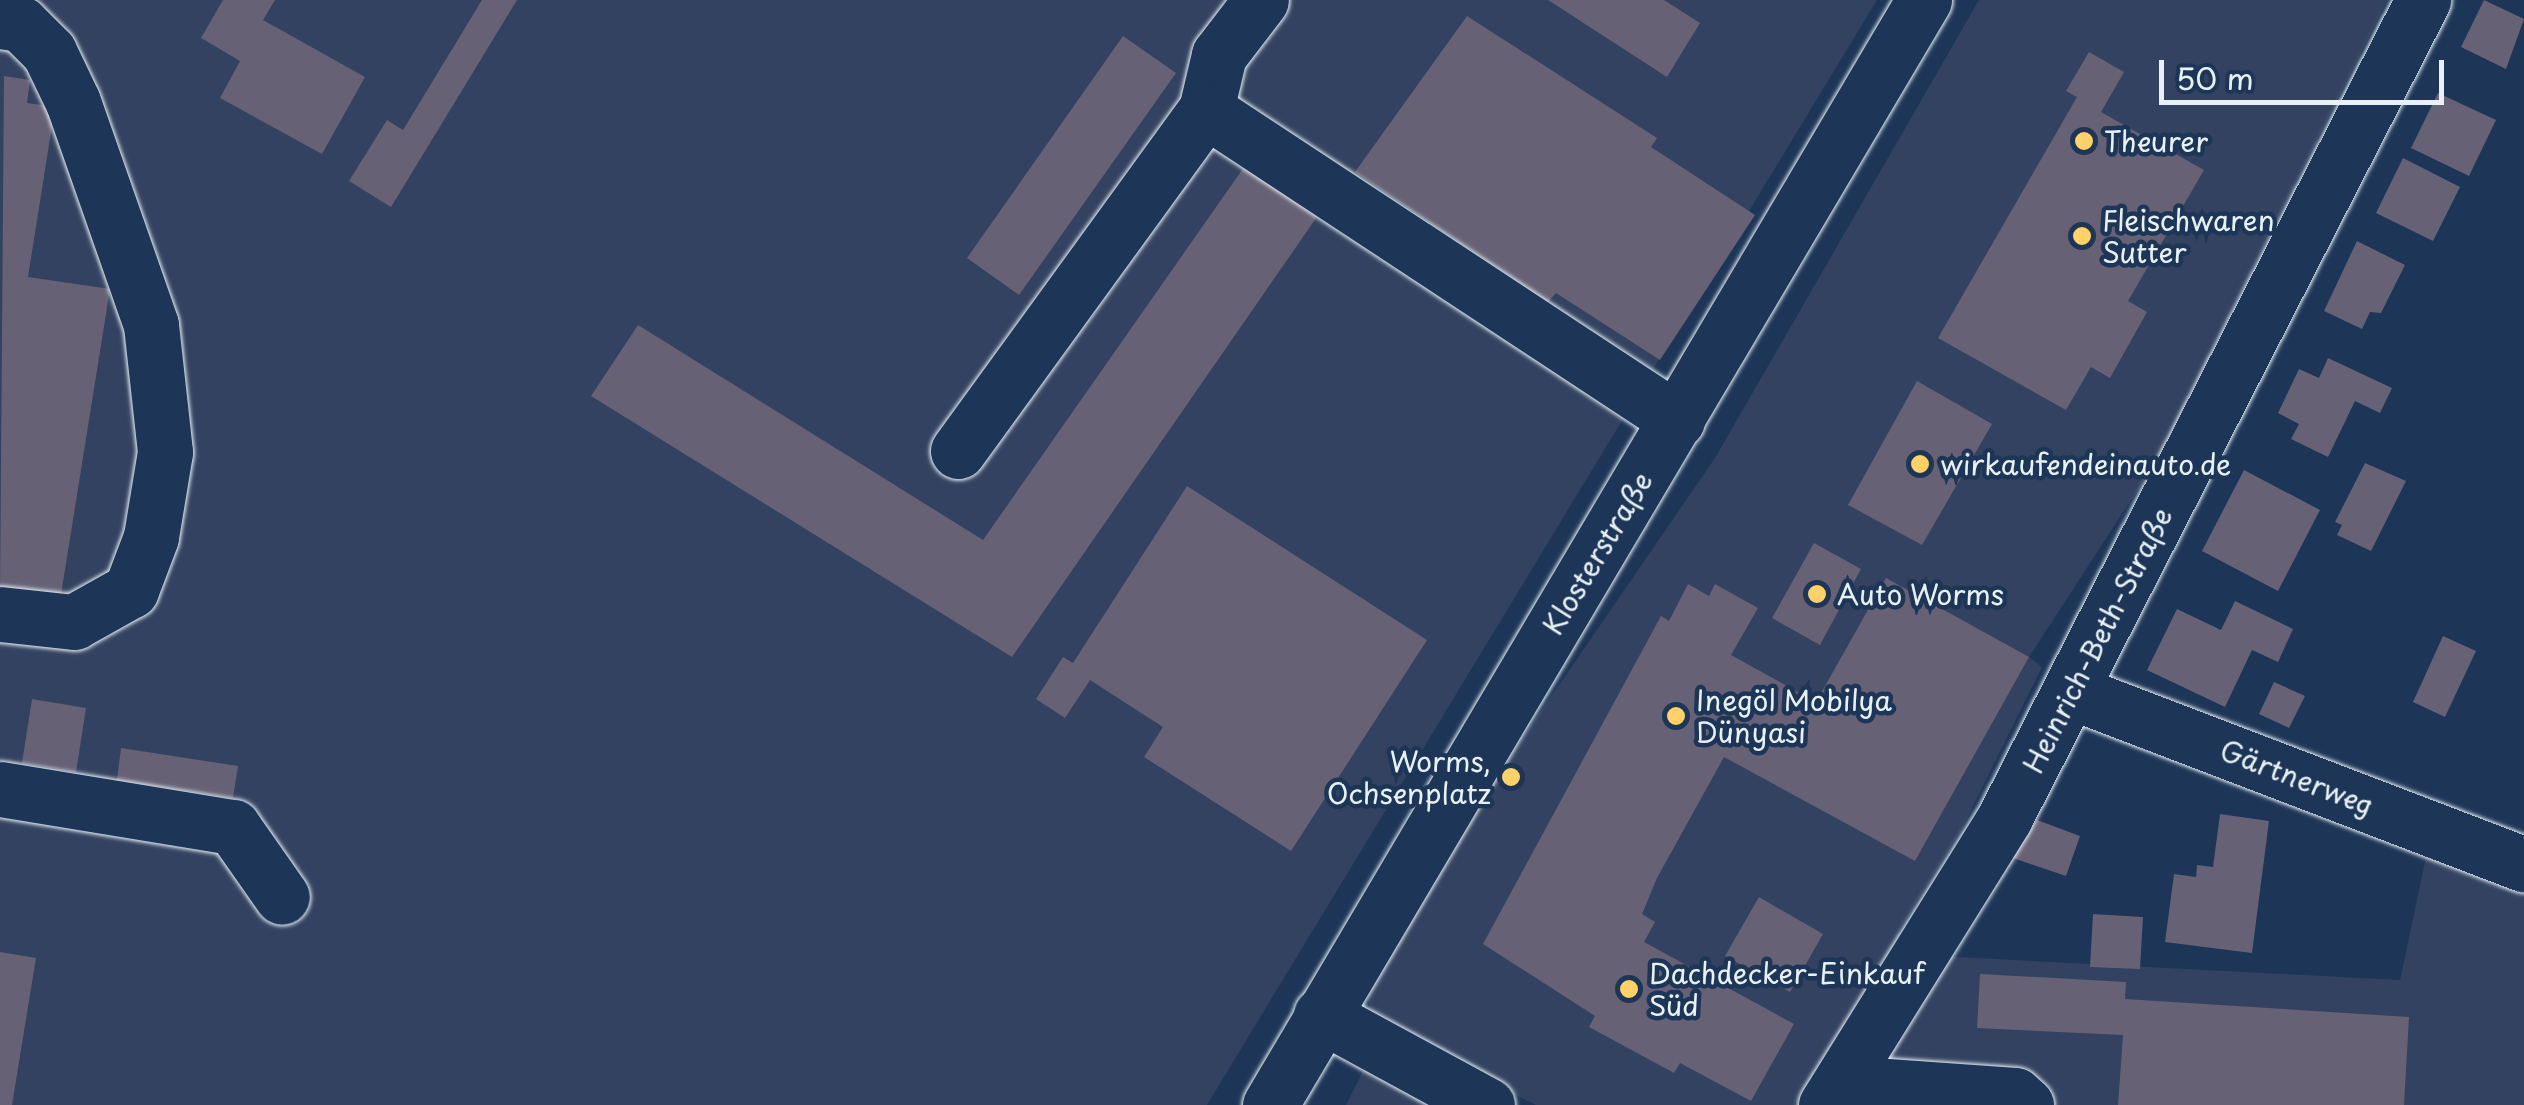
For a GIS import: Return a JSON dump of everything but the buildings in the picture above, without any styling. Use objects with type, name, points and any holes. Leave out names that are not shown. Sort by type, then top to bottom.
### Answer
[{"type":"street","points":[[958,451],[1206,110],[1219,55],[1261,0]]},
{"type":"street","name":"Klosterstraße","points":[[1270,1105],[1924,0]]},
{"type":"street","name":"Heinrich-Beth-Straße","points":[[1837,1088],[2005,817],[2424,0]]},
{"type":"street","points":[[0,20],[21,24],[49,52],[73,102],[151,325],[164,452],[150,537],[132,590],[74,622],[0,614]]},
{"type":"street","points":[[1206,110],[1678,420]]},
{"type":"street","name":"Gärtnerweg","points":[[2070,691],[2524,864]]},
{"type":"street","points":[[0,790],[233,827],[282,897]]},
{"type":"street","points":[[1321,1015],[1488,1105]]},
{"type":"street","points":[[1837,1088],[1873,1084],[2014,1095],[2026,1105]]},
{"type":"shaded area","points":[[0,0],[1877,0],[1207,1105],[0,1105]]},
{"type":"shaded area","points":[[1979,0],[2387,0],[2155,463],[2029,657],[2042,667],[1961,830],[1898,932],[1956,957],[2400,980],[2432,829],[2524,864],[2524,1105],[1536,1105],[1375,1025],[1368,998],[1427,877],[1715,458]]},
{"type":"shaded area","points":[[1364,1069],[1441,1105],[1346,1105]]},
{"type":"place","name":"Theurer","points":[[2084,141]]},
{"type":"place","name":"Fleischwaren Sutter","points":[[2082,236]]},
{"type":"place","name":"wirkaufendeinauto.de","points":[[1920,464]]},
{"type":"place","name":"Auto Worms","points":[[1817,594]]},
{"type":"place","name":"Inegöl Mobilya Dünyasi","points":[[1676,716]]},
{"type":"place","name":"Worms, Ochsenplatz","points":[[1511,777]]},
{"type":"place","name":"Dachdecker-Einkauf Süd","points":[[1629,989]]}]
